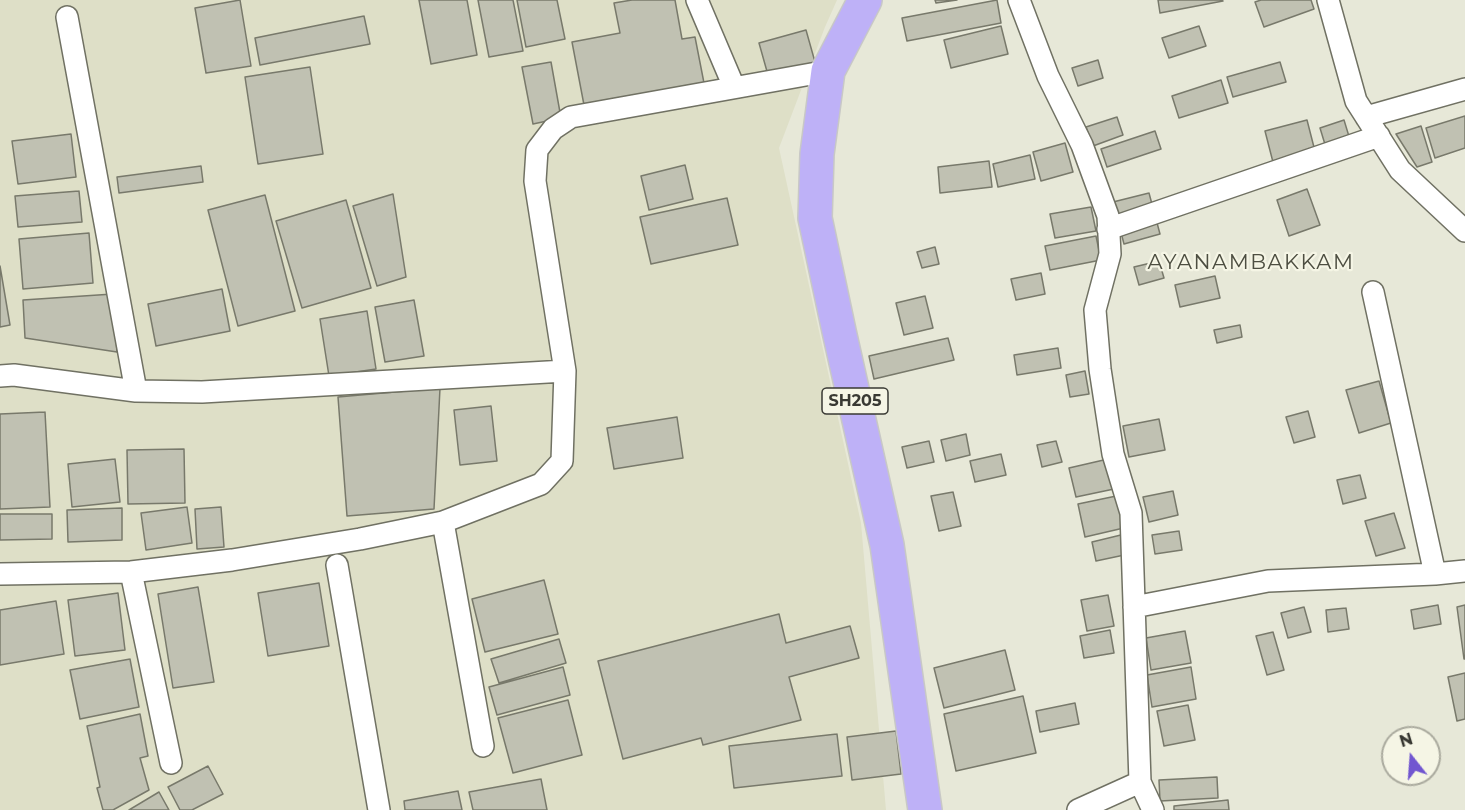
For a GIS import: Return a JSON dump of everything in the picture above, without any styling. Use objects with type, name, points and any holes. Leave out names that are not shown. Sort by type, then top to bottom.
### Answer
[{"type":"main road","name":"SH205","points":[[865,0],[828,71],[817,154],[815,218],[838,331],[887,545],[925,810]]},
{"type":"street","points":[[697,0],[734,87]]},
{"type":"street","points":[[1020,0],[1048,76],[1082,145],[1108,216],[1110,254],[1095,310],[1100,369],[1113,454],[1131,513],[1140,782],[1153,810]]},
{"type":"street","points":[[1328,0],[1356,101],[1401,170],[1465,231]]},
{"type":"street","points":[[67,16],[136,390]]},
{"type":"street","points":[[0,574],[131,572],[232,560],[360,539],[443,522],[542,484],[562,461],[565,371],[536,181],[537,150],[553,129],[572,117],[828,71]]},
{"type":"street","points":[[1366,117],[1465,89]]},
{"type":"street","points":[[1108,229],[1379,136]]},
{"type":"street","points":[[1373,292],[1435,574]]},
{"type":"street","points":[[0,376],[14,375],[136,390],[202,392],[565,371]]},
{"type":"street","points":[[443,522],[483,747]]},
{"type":"street","points":[[337,565],[380,810]]},
{"type":"street","points":[[1134,607],[1268,581],[1465,571]]},
{"type":"street","points":[[131,572],[171,763]]},
{"type":"street","points":[[1078,810],[1140,782]]},
{"type":"shaded area","points":[[0,0],[837,0],[779,148],[861,523],[886,810],[0,810]]},
{"type":"building","points":[[240,0],[251,66],[206,73],[195,8]]},
{"type":"building","points":[[419,0],[467,0],[477,55],[431,64]]},
{"type":"building","points":[[478,0],[513,0],[523,51],[489,57]]},
{"type":"building","points":[[517,0],[557,0],[565,39],[526,47]]},
{"type":"building","points":[[632,0],[675,0],[682,39],[695,37],[704,83],[584,105],[572,42],[620,33],[614,3]]},
{"type":"building","points":[[935,0],[957,0],[936,3]]},
{"type":"building","points":[[997,0],[1001,23],[907,41],[902,18]]},
{"type":"building","points":[[1158,0],[1222,0],[1223,1],[1160,13]]},
{"type":"building","points":[[1311,0],[1314,9],[1264,27],[1255,2]]},
{"type":"building","points":[[364,16],[370,44],[260,65],[255,38]]},
{"type":"building","points":[[1001,26],[1008,54],[951,68],[944,40]]},
{"type":"building","points":[[1199,26],[1206,46],[1169,58],[1162,38]]},
{"type":"building","points":[[806,30],[815,62],[768,75],[759,43]]},
{"type":"building","points":[[1098,60],[1103,78],[1078,86],[1072,68]]},
{"type":"building","points":[[551,62],[561,118],[533,124],[522,67]]},
{"type":"building","points":[[1280,62],[1286,82],[1233,97],[1227,77]]},
{"type":"building","points":[[310,67],[323,154],[258,164],[245,77]]},
{"type":"building","points":[[1221,80],[1228,103],[1179,118],[1172,96]]},
{"type":"building","points":[[1465,116],[1465,148],[1435,158],[1426,128]]},
{"type":"building","points":[[1117,117],[1123,135],[1093,146],[1086,127]]},
{"type":"building","points":[[1307,120],[1317,159],[1275,170],[1265,131]]},
{"type":"building","points":[[1344,120],[1351,143],[1327,151],[1320,128]]},
{"type":"building","points":[[1421,126],[1432,162],[1417,167],[1396,134]]},
{"type":"building","points":[[1155,131],[1161,149],[1107,167],[1101,149]]},
{"type":"building","points":[[71,134],[76,177],[18,184],[12,141]]},
{"type":"building","points":[[1065,143],[1073,172],[1041,181],[1033,152]]},
{"type":"building","points":[[1030,155],[1035,179],[998,187],[993,164]]},
{"type":"building","points":[[989,161],[992,187],[940,193],[938,167]]},
{"type":"building","points":[[685,165],[693,199],[649,210],[641,176]]},
{"type":"building","points":[[201,166],[203,182],[119,193],[117,177]]},
{"type":"building","points":[[1307,189],[1320,225],[1289,236],[1277,200]]},
{"type":"building","points":[[79,191],[82,222],[18,227],[15,196]]},
{"type":"building","points":[[1149,193],[1160,234],[1124,244],[1113,202]]},
{"type":"building","points":[[393,194],[406,277],[377,286],[353,206]]},
{"type":"building","points":[[265,195],[295,311],[238,326],[208,210]]},
{"type":"building","points":[[727,198],[738,245],[651,264],[640,217]]},
{"type":"building","points":[[346,200],[371,288],[302,308],[276,221]]},
{"type":"building","points":[[1091,207],[1096,231],[1055,238],[1050,214]]},
{"type":"building","points":[[89,233],[93,283],[23,289],[19,239]]},
{"type":"building","points":[[1096,236],[1101,260],[1050,270],[1045,246]]},
{"type":"building","points":[[935,247],[939,264],[922,268],[917,252]]},
{"type":"building","points":[[1159,261],[1164,278],[1139,285],[1134,267]]},
{"type":"building","points":[[0,266],[10,325],[0,327]]},
{"type":"building","points":[[1041,273],[1045,294],[1016,300],[1011,279]]},
{"type":"building","points":[[1215,276],[1220,298],[1180,307],[1175,285]]},
{"type":"building","points":[[222,289],[230,331],[156,346],[148,304]]},
{"type":"building","points":[[113,294],[117,352],[25,338],[23,300]]},
{"type":"building","points":[[925,296],[933,328],[904,335],[896,303]]},
{"type":"building","points":[[414,300],[424,356],[385,362],[375,307]]},
{"type":"building","points":[[367,311],[376,369],[329,376],[320,319]]},
{"type":"building","points":[[1240,325],[1242,337],[1217,343],[1214,330]]},
{"type":"building","points":[[948,338],[954,360],[874,379],[869,356]]},
{"type":"building","points":[[1058,348],[1061,368],[1017,375],[1014,355]]},
{"type":"building","points":[[1085,371],[1089,394],[1070,397],[1066,375]]},
{"type":"building","points":[[1379,381],[1391,423],[1359,433],[1346,390]]},
{"type":"building","points":[[440,388],[434,509],[347,516],[338,397]]},
{"type":"building","points":[[491,406],[497,461],[460,465],[454,410]]},
{"type":"building","points":[[1308,411],[1315,437],[1294,443],[1286,417]]},
{"type":"building","points":[[45,412],[50,507],[0,509],[0,414]]},
{"type":"building","points":[[677,417],[683,458],[614,469],[607,428]]},
{"type":"building","points":[[1159,419],[1165,450],[1129,457],[1123,426]]},
{"type":"building","points":[[966,434],[970,455],[946,461],[941,440]]},
{"type":"building","points":[[929,441],[934,462],[907,468],[902,447]]},
{"type":"building","points":[[1056,441],[1062,462],[1042,467],[1037,445]]},
{"type":"building","points":[[184,449],[185,503],[128,504],[127,450]]},
{"type":"building","points":[[1001,454],[1006,475],[975,482],[970,461]]},
{"type":"building","points":[[115,459],[120,502],[72,507],[68,464]]},
{"type":"building","points":[[1108,459],[1114,489],[1076,497],[1069,468]]},
{"type":"building","points":[[1360,475],[1366,498],[1343,504],[1337,480]]},
{"type":"building","points":[[1173,491],[1178,515],[1149,522],[1143,497]]},
{"type":"building","points":[[953,492],[961,526],[939,531],[931,496]]},
{"type":"building","points":[[1121,495],[1128,527],[1085,537],[1078,504]]},
{"type":"building","points":[[187,507],[192,543],[146,550],[141,513]]},
{"type":"building","points":[[221,507],[224,547],[197,549],[195,509]]},
{"type":"building","points":[[122,508],[122,540],[68,542],[67,510]]},
{"type":"building","points":[[1394,513],[1405,548],[1376,556],[1365,521]]},
{"type":"building","points":[[0,514],[52,514],[52,539],[0,540]]},
{"type":"building","points":[[1179,531],[1182,550],[1155,554],[1152,535]]},
{"type":"building","points":[[1125,534],[1129,554],[1096,561],[1092,542]]},
{"type":"building","points":[[544,580],[558,634],[485,652],[472,599]]},
{"type":"building","points":[[319,583],[329,646],[268,656],[258,593]]},
{"type":"building","points":[[198,587],[214,682],[173,688],[158,594]]},
{"type":"building","points":[[118,593],[125,650],[75,656],[68,600]]},
{"type":"building","points":[[1108,595],[1114,626],[1087,631],[1081,600]]},
{"type":"building","points":[[56,601],[64,654],[0,665],[0,610]]},
{"type":"building","points":[[1438,605],[1441,624],[1414,629],[1411,610]]},
{"type":"building","points":[[1465,605],[1465,659],[1464,659],[1457,607]]},
{"type":"building","points":[[1304,607],[1311,632],[1288,638],[1281,613]]},
{"type":"building","points":[[1346,608],[1349,629],[1328,632],[1326,610]]},
{"type":"building","points":[[779,614],[786,643],[850,626],[859,658],[789,677],[801,720],[703,745],[701,738],[623,759],[598,661]]},
{"type":"building","points":[[1110,630],[1114,653],[1084,658],[1080,636]]},
{"type":"building","points":[[1185,631],[1191,663],[1151,670],[1146,638]]},
{"type":"building","points":[[1273,632],[1284,670],[1267,675],[1256,636]]},
{"type":"building","points":[[559,639],[566,663],[499,683],[491,659]]},
{"type":"building","points":[[1005,650],[1015,690],[944,708],[934,668]]},
{"type":"building","points":[[130,659],[139,707],[80,719],[70,670]]},
{"type":"building","points":[[563,667],[570,695],[497,715],[489,687]]},
{"type":"building","points":[[1191,667],[1196,699],[1152,707],[1147,675]]},
{"type":"building","points":[[1465,673],[1465,719],[1457,721],[1448,677]]},
{"type":"building","points":[[1023,696],[1036,753],[956,771],[944,714]]},
{"type":"building","points":[[568,700],[582,755],[513,773],[498,718]]},
{"type":"building","points":[[1075,703],[1079,724],[1040,732],[1036,711]]},
{"type":"building","points":[[1188,705],[1195,740],[1164,746],[1157,711]]},
{"type":"building","points":[[140,714],[148,756],[140,758],[149,790],[113,810],[103,810],[87,726]]},
{"type":"building","points":[[896,731],[901,774],[852,780],[847,737]]},
{"type":"building","points":[[837,734],[842,776],[734,788],[729,746]]},
{"type":"building","points":[[208,766],[223,794],[192,810],[180,810],[168,787]]},
{"type":"building","points":[[1217,777],[1218,798],[1160,801],[1159,780]]},
{"type":"building","points":[[541,779],[547,810],[473,810],[469,792]]},
{"type":"building","points":[[458,791],[462,810],[405,810],[404,801]]},
{"type":"building","points":[[159,792],[169,810],[129,810]]},
{"type":"building","points":[[1228,800],[1229,810],[1174,810],[1174,806]]},
{"type":"district","name":"AYANAMBAKKAM","points":[[1251,263]]}]
